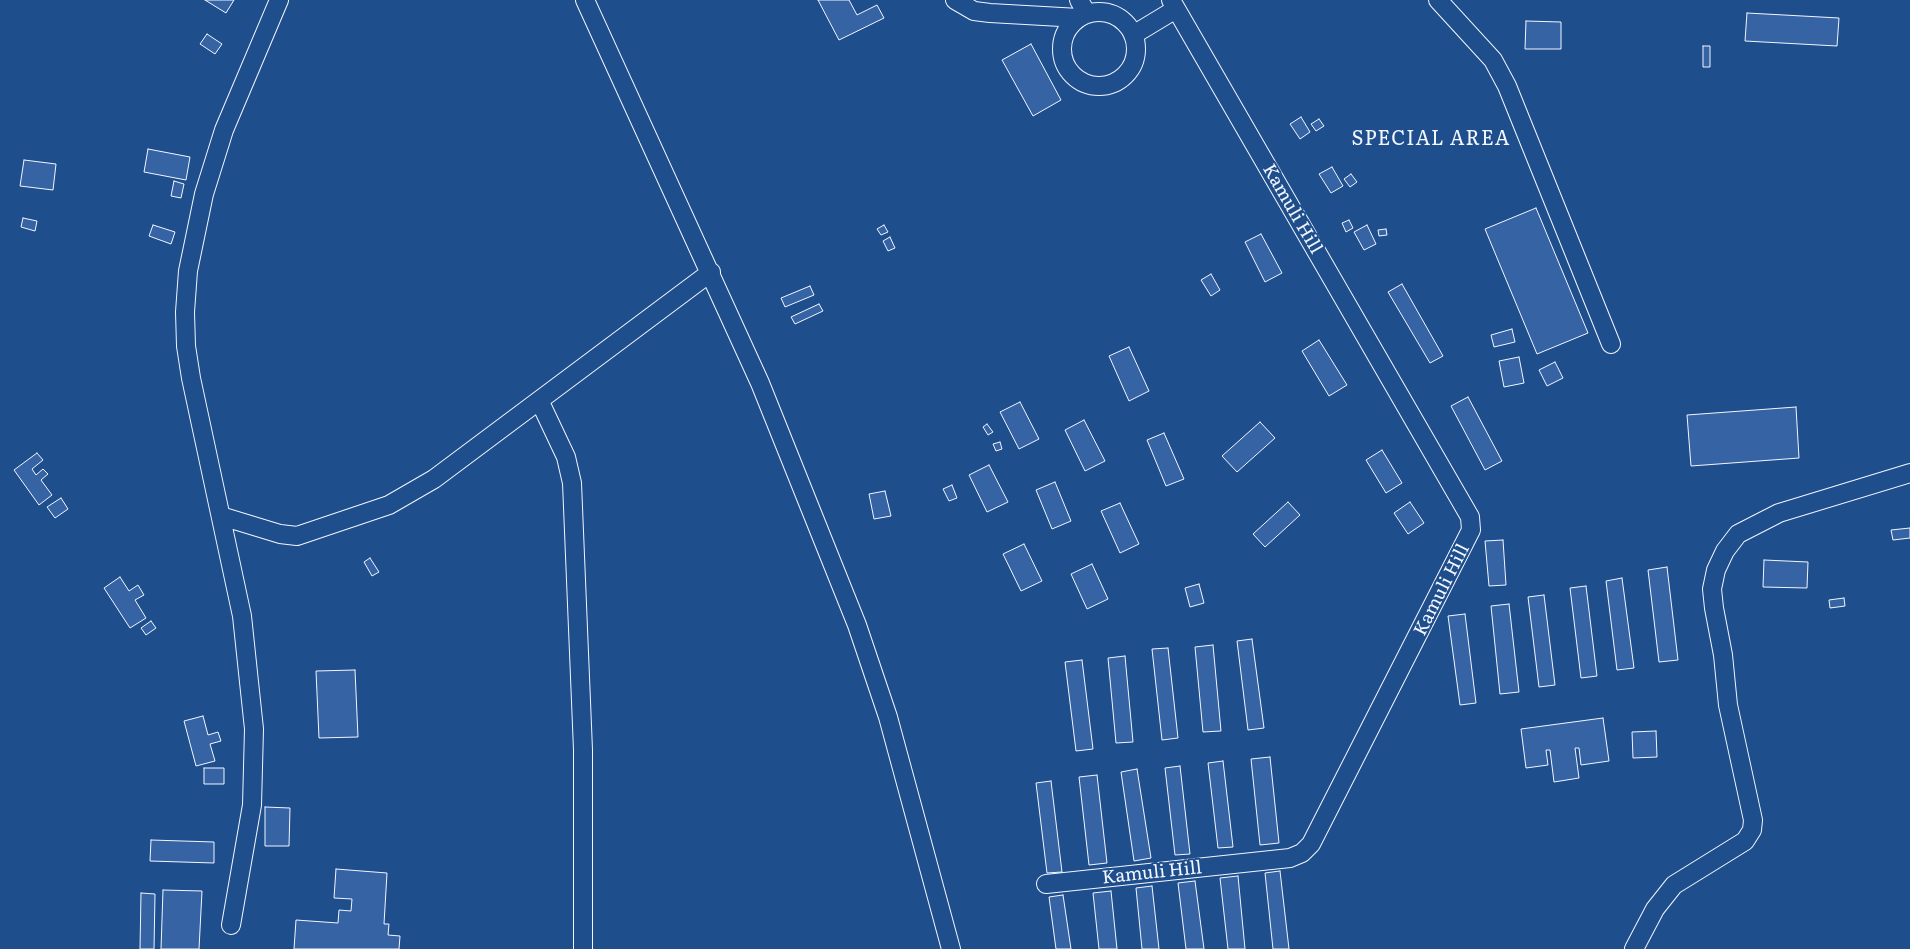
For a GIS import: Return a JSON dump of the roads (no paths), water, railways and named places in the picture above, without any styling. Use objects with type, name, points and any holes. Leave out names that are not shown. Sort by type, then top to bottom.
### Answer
[{"type":"street","points":[[231,925],[252,805],[254,729],[242,616],[186,346],[188,271],[204,194],[224,130],[279,0]]},
{"type":"street","points":[[585,0],[711,272],[760,383],[857,625],[888,717],[951,949]]},
{"type":"street","points":[[955,0],[974,10],[990,13],[1081,11],[1114,15],[1129,27],[1136,43],[1135,60],[1126,75],[1111,84],[1094,86],[1086,84],[1078,80],[1067,67],[1062,50],[1066,32],[1081,11]]},
{"type":"street","points":[[1438,0],[1493,60],[1507,86],[1612,344]]},
{"type":"street","points":[[1133,35],[1174,5]]},
{"type":"street","name":"Kamuli Hill","points":[[1046,884],[1290,858],[1302,853],[1311,844],[1471,530],[1470,517],[1174,5]]},
{"type":"street","points":[[221,516],[280,534],[297,536],[316,532],[389,505],[434,479],[540,402],[711,272]]},
{"type":"street","points":[[540,402],[566,457],[572,483],[583,750],[583,949]]},
{"type":"street","points":[[1634,949],[1654,909],[1674,885],[1745,841],[1752,830],[1753,820],[1728,705],[1713,598],[1712,588],[1716,570],[1724,551],[1738,534],[1779,513],[1910,473]]},
{"type":"district","name":"SPECIAL AREA","points":[[1431,139]]}]
